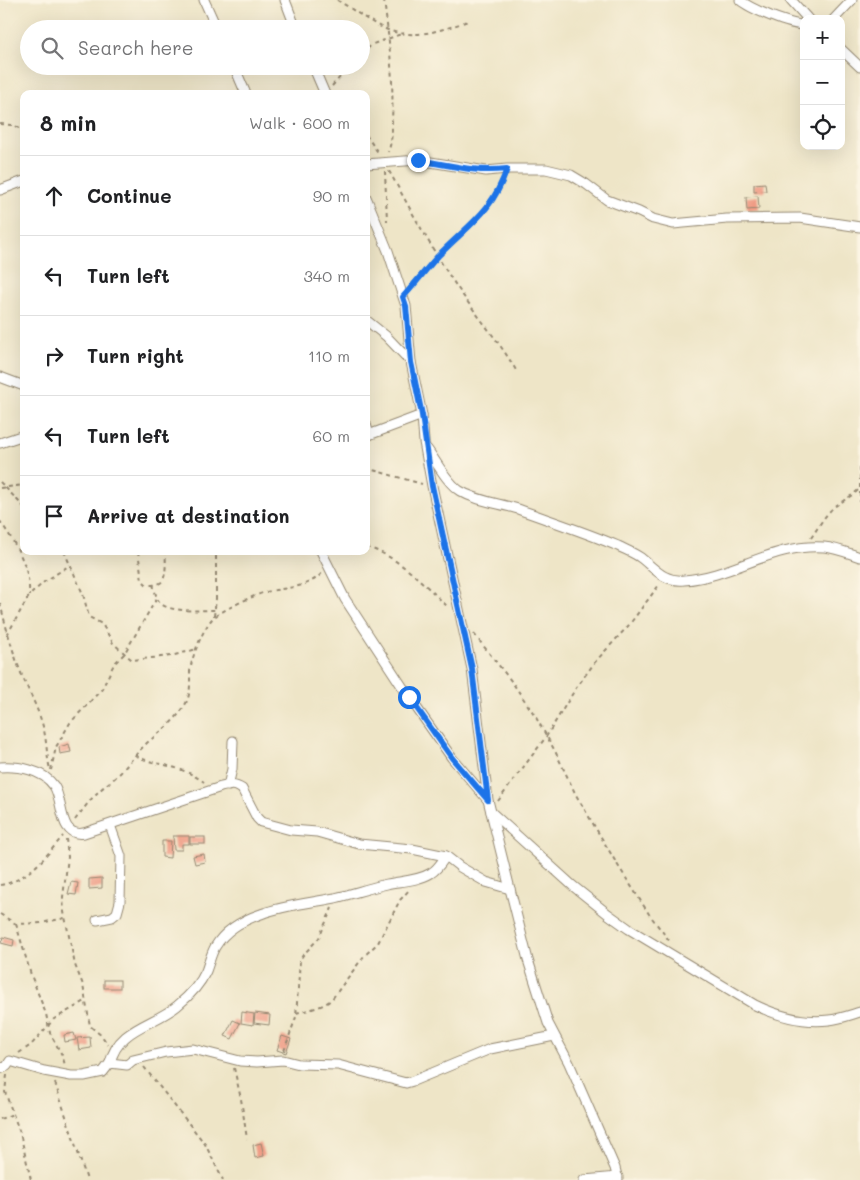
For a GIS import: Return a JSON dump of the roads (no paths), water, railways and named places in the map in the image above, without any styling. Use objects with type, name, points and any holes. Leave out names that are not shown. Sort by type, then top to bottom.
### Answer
[{"type":"street","points":[[204,0],[213,20]]},
{"type":"street","points":[[285,0],[293,20]]},
{"type":"street","points":[[740,0],[758,11],[778,18],[783,22],[795,25],[800,23]]},
{"type":"street","points":[[791,0],[802,15]]},
{"type":"street","points":[[802,0],[805,15]]},
{"type":"street","points":[[838,15],[852,0]]},
{"type":"street","points":[[845,53],[860,67]]},
{"type":"street","points":[[238,75],[244,90]]},
{"type":"street","points":[[317,75],[323,90]]},
{"type":"street","points":[[370,164],[418,160],[486,171],[546,169],[571,176],[586,184],[607,200],[663,222],[673,224],[727,219],[800,218],[860,227]]},
{"type":"street","points":[[0,190],[20,182]]},
{"type":"street","points":[[370,207],[388,251],[406,306],[411,362],[422,415],[432,486],[472,669],[490,811],[548,1024],[584,1097],[618,1178],[584,1180]]},
{"type":"street","points":[[370,323],[386,336],[411,362]]},
{"type":"street","points":[[0,377],[20,384]]},
{"type":"street","points":[[370,435],[422,415]]},
{"type":"street","points":[[0,443],[20,436]]},
{"type":"street","points":[[426,447],[453,486],[460,491],[478,499],[516,509],[613,544],[641,558],[666,578],[672,580],[698,578],[732,569],[783,551],[799,548],[822,547],[836,549],[860,557]]},
{"type":"street","points":[[323,555],[362,628],[429,727],[452,758],[488,800]]},
{"type":"street","points":[[224,786],[232,769],[233,741]]},
{"type":"street","points":[[0,767],[26,769],[45,778],[54,786],[68,830],[72,833],[82,834],[224,786],[238,786],[242,789],[256,818],[261,822],[291,830],[317,832],[359,844],[412,849],[446,856],[460,867],[486,882],[510,889]]},
{"type":"street","points":[[490,811],[573,886],[608,914],[629,929],[756,1005],[773,1014],[814,1021],[831,1020],[860,1012]]},
{"type":"street","points":[[97,920],[112,917],[117,913],[120,902],[121,856],[110,825]]},
{"type":"street","points":[[6,1065],[66,1075],[84,1076],[103,1072],[110,1063],[112,1053],[117,1044],[134,1030],[166,1014],[190,994],[205,972],[215,946],[238,924],[262,913],[297,904],[338,897],[423,877],[438,868],[446,856]]},
{"type":"street","points":[[110,1063],[127,1065],[133,1060],[166,1052],[193,1049],[231,1059],[257,1062],[280,1060],[299,1064],[338,1066],[406,1083],[413,1082],[490,1049],[554,1036]]}]
